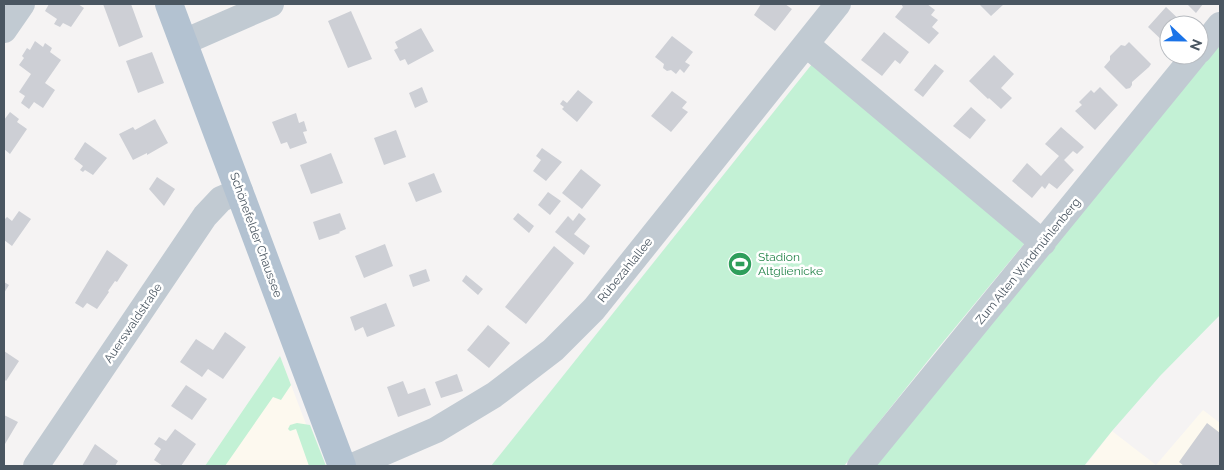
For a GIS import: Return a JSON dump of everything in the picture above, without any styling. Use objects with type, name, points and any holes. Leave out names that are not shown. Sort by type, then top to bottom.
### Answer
[{"type":"main road","name":"Schönefelder Chaussee","points":[[169,4],[342,466]]},
{"type":"street","points":[[4,30],[22,4]]},
{"type":"street","points":[[184,42],[271,4]]},
{"type":"street","name":"Rübezahlallee","points":[[354,466],[436,430],[494,395],[553,350],[594,309],[838,4]]},
{"type":"street","points":[[1209,38],[1220,25]]},
{"type":"street","points":[[806,44],[1043,243]]},
{"type":"street","name":"Zum Alten Windmühlenberg","points":[[860,466],[1187,65]]},
{"type":"street","name":"Auerswaldstraße","points":[[36,466],[205,216],[221,199],[240,191]]},
{"type":"shaded area","points":[[280,356],[322,466],[205,466]]},
{"type":"shaded area","points":[[1203,410],[1220,423],[1220,466],[1085,466],[1112,431],[1156,465]]},
{"type":"green space","points":[[1220,39],[1220,315],[1160,376],[1084,466],[866,466],[1198,65],[1209,65],[1209,52]]},
{"type":"green space","name":"Stadion Altglienicke","points":[[816,59],[1029,238],[844,466],[491,466]]},
{"type":"green space","points":[[280,356],[291,385],[281,400],[273,397],[225,466],[205,466]]},
{"type":"green space","points":[[297,423],[310,425],[326,466],[309,466],[296,429],[290,431],[288,429],[290,425]]},
{"type":"building","points":[[49,4],[78,4],[84,8],[71,27],[63,23],[60,27],[54,24],[57,19],[45,11]]},
{"type":"building","points":[[103,4],[131,4],[143,37],[119,47]]},
{"type":"building","points":[[761,4],[785,4],[792,9],[775,31],[754,15]]},
{"type":"building","points":[[901,4],[927,4],[935,10],[931,15],[938,20],[932,27],[939,33],[929,44],[895,17],[903,7]]},
{"type":"building","points":[[981,4],[1004,4],[991,16]]},
{"type":"building","points":[[1187,4],[1203,4],[1196,13]]},
{"type":"building","points":[[1166,7],[1174,15],[1159,15],[1159,37],[1148,27]]},
{"type":"building","points":[[351,11],[372,59],[348,68],[328,21]]},
{"type":"building","points":[[421,28],[434,51],[408,65],[405,59],[400,61],[394,50],[398,48],[395,42]]},
{"type":"building","points":[[884,32],[909,52],[900,64],[895,60],[882,76],[861,60]]},
{"type":"building","points":[[672,36],[693,52],[685,62],[690,65],[684,73],[680,69],[676,74],[671,70],[667,71],[663,68],[664,64],[655,57]]},
{"type":"building","points":[[35,41],[43,47],[45,43],[52,48],[50,52],[61,60],[45,83],[55,90],[43,108],[34,102],[29,109],[21,103],[25,96],[19,92],[31,74],[19,65],[24,58],[22,56],[27,48],[30,50]]},
{"type":"building","points":[[1129,42],[1151,64],[1132,82],[1130,88],[1126,89],[1104,67],[1110,60],[1110,56],[1121,45],[1125,46]]},
{"type":"building","points":[[152,52],[164,83],[138,93],[126,61]]},
{"type":"building","points":[[994,55],[1014,74],[1001,88],[1012,98],[1001,109],[969,81]]},
{"type":"building","points":[[935,64],[944,71],[923,97],[914,90]]},
{"type":"building","points":[[422,87],[428,102],[415,108],[409,93]]},
{"type":"building","points":[[1100,87],[1118,105],[1095,130],[1075,111],[1082,105],[1079,102],[1091,90],[1094,93]]},
{"type":"building","points":[[578,90],[593,102],[577,122],[562,109],[564,107],[560,104],[563,100],[567,103]]},
{"type":"building","points":[[672,91],[687,102],[682,108],[688,112],[671,132],[651,116]]},
{"type":"building","points":[[971,107],[986,120],[970,139],[953,126]]},
{"type":"building","points":[[10,112],[19,119],[17,122],[27,129],[10,154],[4,149],[4,120]]},
{"type":"building","points":[[296,113],[299,123],[304,121],[307,131],[303,132],[307,143],[290,149],[287,142],[281,144],[272,122]]},
{"type":"building","points":[[155,119],[168,143],[147,155],[147,153],[133,160],[119,134],[133,127],[135,130]]},
{"type":"building","points":[[1061,127],[1084,147],[1077,154],[1073,151],[1064,160],[1074,170],[1057,189],[1049,183],[1045,189],[1042,186],[1032,198],[1012,181],[1027,163],[1041,176],[1059,156],[1045,144]]},
{"type":"building","points":[[396,130],[406,157],[384,165],[374,138]]},
{"type":"building","points":[[85,142],[107,158],[93,175],[85,170],[83,172],[80,170],[83,166],[74,159]]},
{"type":"building","points":[[542,148],[562,162],[546,181],[533,171],[541,160],[536,156]]},
{"type":"building","points":[[331,153],[343,183],[311,194],[300,165]]},
{"type":"building","points":[[581,169],[601,185],[582,209],[562,193]]},
{"type":"building","points":[[434,173],[442,192],[416,202],[408,183]]},
{"type":"building","points":[[157,177],[175,189],[164,206],[149,189]]},
{"type":"building","points":[[548,192],[561,201],[550,215],[538,205]]},
{"type":"building","points":[[19,211],[31,219],[12,246],[4,240],[4,220],[7,217],[12,221]]},
{"type":"building","points":[[340,213],[346,229],[319,240],[313,222]]},
{"type":"building","points":[[518,213],[534,226],[529,233],[513,219]]},
{"type":"building","points":[[579,213],[586,219],[574,234],[590,246],[584,255],[555,232],[568,216],[573,221]]},
{"type":"building","points":[[385,244],[393,266],[364,278],[355,256]]},
{"type":"building","points":[[554,246],[574,263],[526,324],[505,307]]},
{"type":"building","points":[[107,250],[128,265],[97,309],[87,303],[83,308],[75,303]]},
{"type":"building","points":[[426,269],[430,281],[413,287],[409,275]]},
{"type":"building","points":[[466,275],[483,289],[478,295],[462,281]]},
{"type":"building","points":[[4,282],[9,285],[4,293]]},
{"type":"building","points":[[386,303],[395,326],[367,337],[363,327],[355,331],[350,317]]},
{"type":"building","points":[[488,325],[510,343],[489,368],[467,350]]},
{"type":"building","points":[[225,332],[246,347],[223,379],[208,369],[202,377],[180,362],[196,339],[213,350]]},
{"type":"building","points":[[4,351],[19,361],[6,381],[4,379]]},
{"type":"building","points":[[457,374],[463,391],[441,398],[435,382]]},
{"type":"building","points":[[403,381],[408,394],[425,388],[431,405],[398,417],[387,387]]},
{"type":"building","points":[[186,385],[207,399],[192,420],[171,406]]},
{"type":"building","points":[[4,415],[18,422],[5,444],[4,443]]},
{"type":"building","points":[[1207,423],[1220,433],[1220,466],[1184,466],[1179,462]]},
{"type":"building","points":[[175,429],[196,444],[181,466],[163,466],[154,460],[161,449],[154,444],[159,437],[166,441]]},
{"type":"building","points":[[95,444],[118,461],[115,466],[82,466]]},
{"type":"place","name":"Stadion Altglienicke","points":[[740,264]]}]
